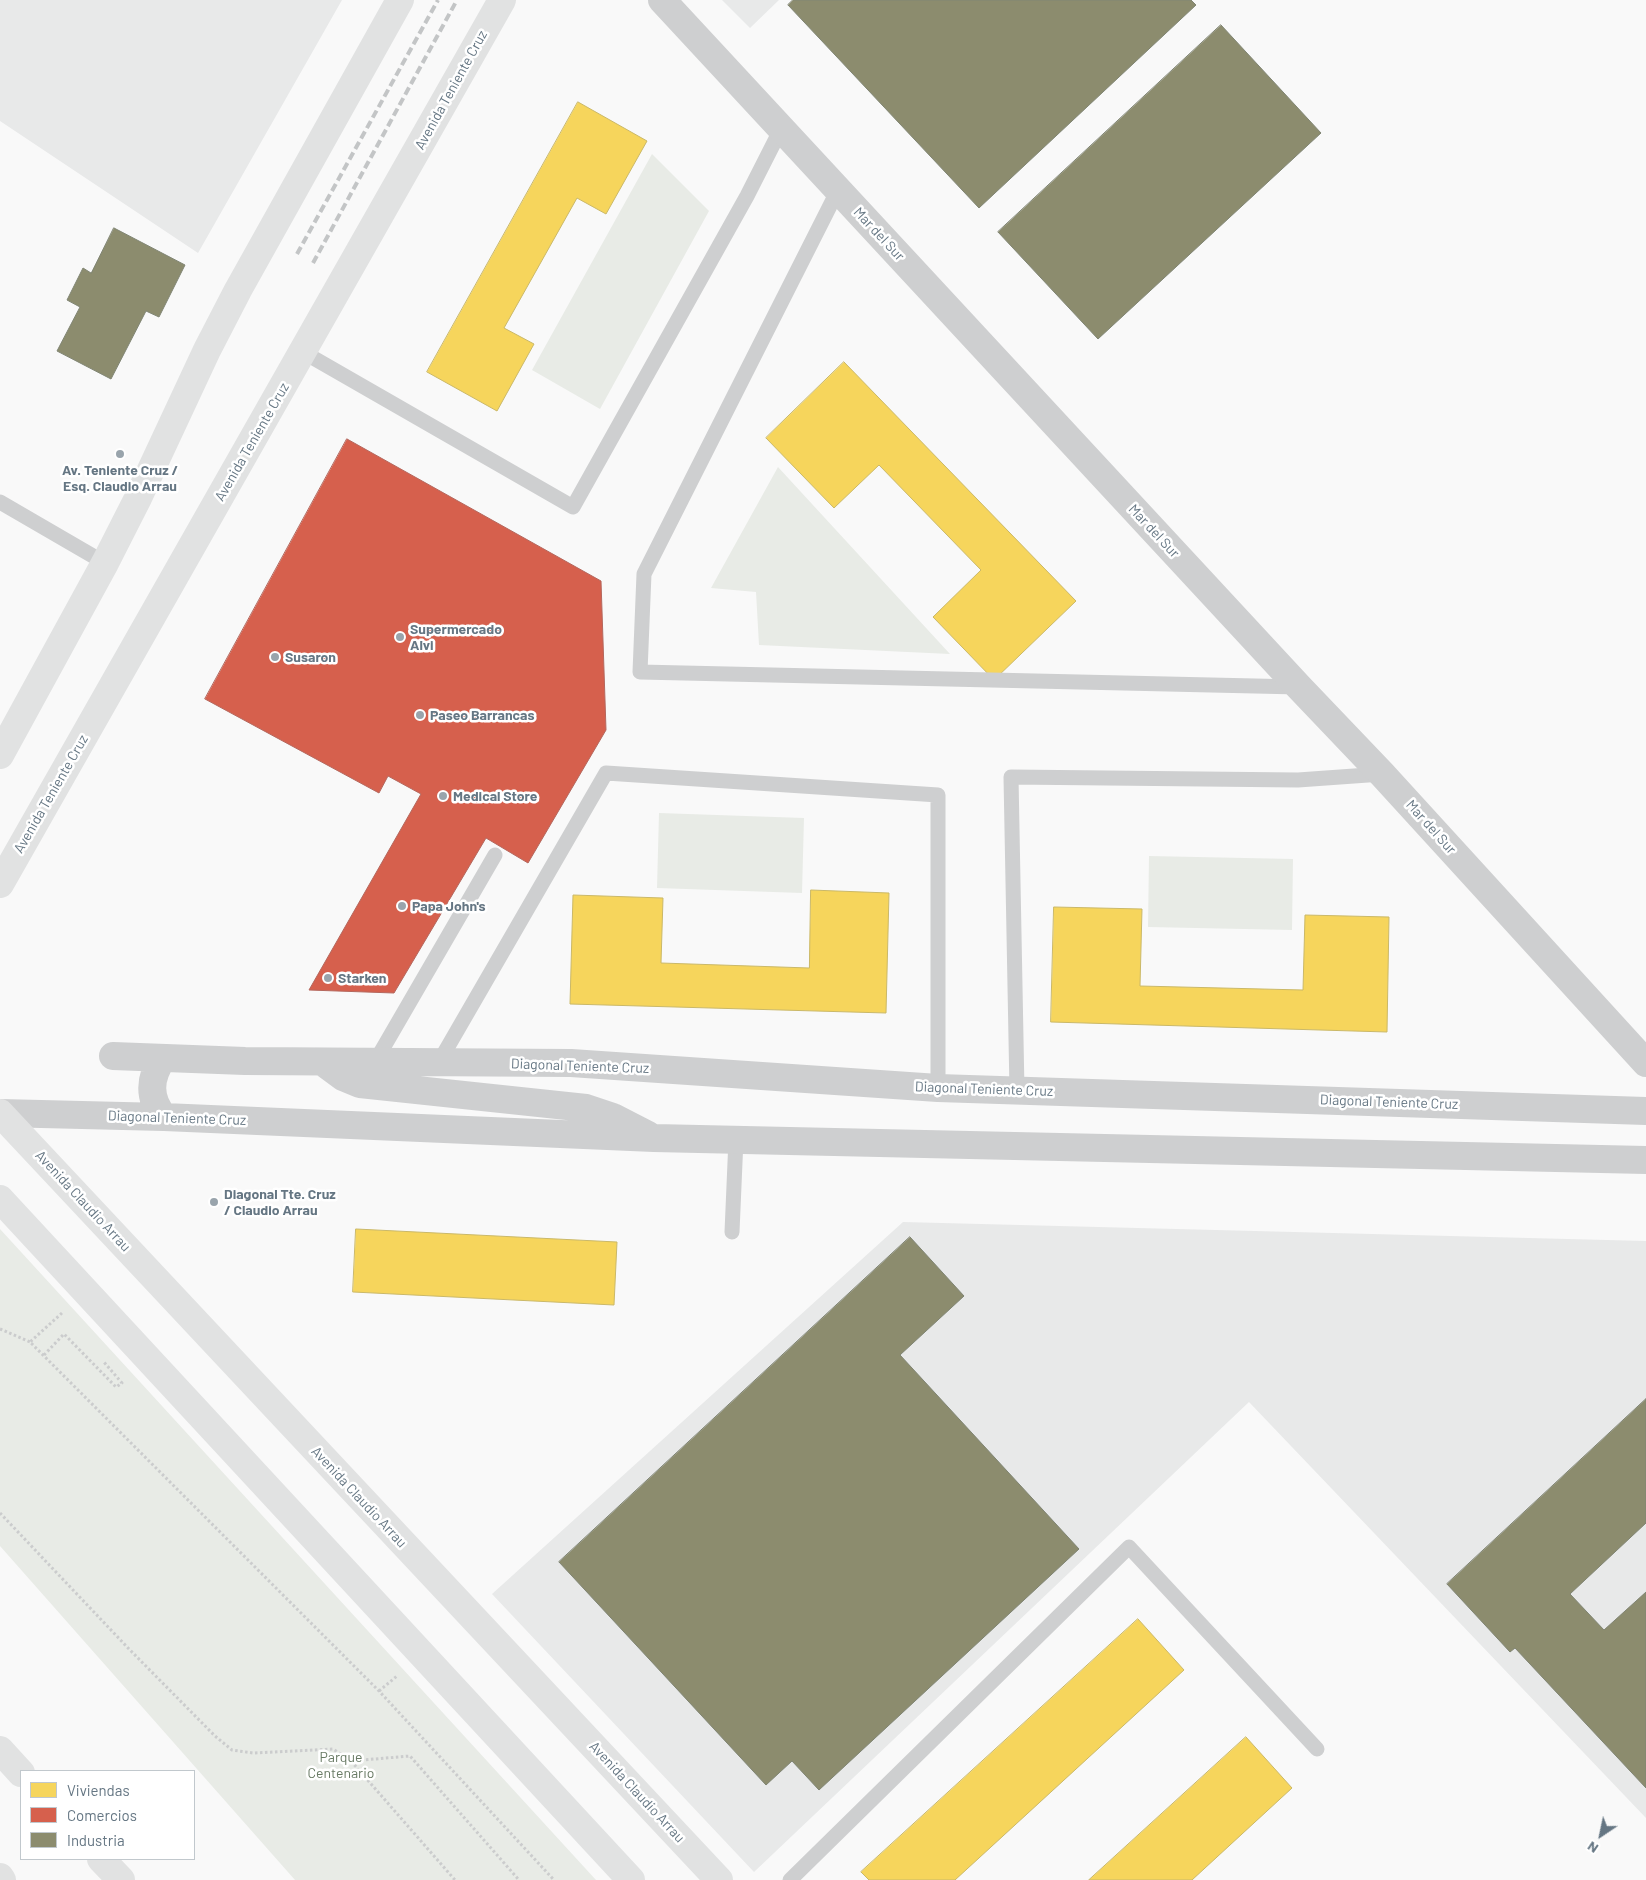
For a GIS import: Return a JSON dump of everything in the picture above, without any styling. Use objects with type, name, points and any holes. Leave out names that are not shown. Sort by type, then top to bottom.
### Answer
[{"type":"main road","points":[[0,755],[105,563],[137,500],[206,350],[400,0]]},
{"type":"main road","name":"Avenida Teniente Cruz","points":[[0,884],[304,352],[502,0]]},
{"type":"main road","name":"Avenida Claudio Arrau","points":[[0,1113],[719,1880]]},
{"type":"main road","points":[[0,1200],[631,1880]]},
{"type":"main road","points":[[0,1750],[20,1772]]},
{"type":"main road","points":[[102,1860],[121,1880]]},
{"type":"street","name":"Mar del Sur","points":[[662,0],[1299,687],[1382,774],[1646,1063]]},
{"type":"street","name":"Diagonal Teniente Cruz","points":[[113,1056],[322,1062],[571,1063],[938,1088],[1646,1110]]},
{"type":"street","points":[[163,1058],[153,1077],[152,1088],[155,1104],[164,1117]]},
{"type":"street","name":"Diagonal Teniente Cruz","points":[[322,1062],[344,1077],[360,1084],[586,1108],[613,1117],[654,1138]]},
{"type":"street","name":"Diagonal Teniente Cruz","points":[[0,1113],[164,1117],[654,1138],[1646,1160]]},
{"type":"lane","points":[[304,352],[573,507],[747,196],[781,129]]},
{"type":"lane","points":[[838,190],[644,574],[640,672],[1299,687]]},
{"type":"lane","points":[[0,502],[105,563]]},
{"type":"lane","points":[[439,1062],[606,773],[938,795],[938,1088]]},
{"type":"lane","points":[[1017,1091],[1011,777],[1298,780],[1382,774]]},
{"type":"lane","points":[[375,1062],[495,855]]},
{"type":"lane","points":[[732,1232],[736,1139]]},
{"type":"lane","points":[[790,1880],[1129,1547],[1317,1749]]},
{"type":"path","points":[[30,1342],[59,1316]]},
{"type":"path","points":[[0,1329],[30,1342],[44,1355],[379,1691],[554,1880]]},
{"type":"path","points":[[44,1355],[64,1334],[116,1387],[122,1383],[102,1360]]},
{"type":"path","points":[[0,1513],[129,1649],[215,1736],[232,1750],[253,1753],[333,1749],[351,1761],[454,1880]]},
{"type":"path","points":[[351,1761],[410,1756],[519,1880]]},
{"type":"shaded area","points":[[0,0],[342,0],[198,253],[0,121]]},
{"type":"shaded area","points":[[722,0],[779,0],[750,28]]},
{"type":"shaded area","points":[[903,1222],[1646,1241],[1646,1818],[1249,1402],[754,1872],[492,1594]]},
{"type":"green space","points":[[652,154],[709,211],[600,409],[532,370]]},
{"type":"green space","points":[[778,467],[950,654],[759,645],[756,592],[711,588]]},
{"type":"green space","points":[[659,813],[804,818],[802,893],[657,888]]},
{"type":"green space","points":[[1149,856],[1293,859],[1292,930],[1148,927]]},
{"type":"green space","name":"Parque Centenario","points":[[0,1229],[596,1880],[295,1880],[0,1546]]},
{"type":"building: Viviendas","points":[[578,102],[647,141],[606,214],[577,198],[504,328],[534,344],[497,411],[427,372]]},
{"type":"building: Viviendas","points":[[844,362],[1076,601],[994,680],[933,617],[981,570],[879,465],[834,508],[766,438]]},
{"type":"building: Viviendas","points":[[811,890],[889,893],[886,1013],[570,1004],[573,895],[663,898],[661,963],[809,968]]},
{"type":"building: Viviendas","points":[[1054,907],[1142,909],[1140,986],[1303,990],[1305,915],[1389,917],[1387,1032],[1051,1022]]},
{"type":"building: Viviendas","points":[[356,1229],[617,1242],[614,1305],[353,1292]]},
{"type":"building: Viviendas","points":[[1138,1619],[1184,1670],[955,1880],[869,1880],[861,1872]]},
{"type":"building: Viviendas","points":[[1246,1737],[1292,1788],[1192,1880],[1089,1880]]},
{"type":"building: Comercios","name":"Paseo Barrancas","points":[[347,439],[601,581],[606,730],[528,863],[486,838],[394,993],[309,990],[421,794],[388,776],[379,793],[205,699]]},
{"type":"building: Industria","points":[[793,0],[1191,0],[1196,5],[979,208],[788,5]]},
{"type":"building: Industria","points":[[1221,25],[1321,133],[1098,339],[998,232]]},
{"type":"building: Industria","points":[[114,228],[185,265],[159,317],[146,311],[111,379],[57,351],[80,307],[67,300],[83,268],[91,273]]},
{"type":"building: Industria","points":[[910,1237],[964,1296],[900,1355],[1079,1549],[819,1790],[792,1761],[766,1785],[559,1562]]},
{"type":"building: Industria","points":[[1646,1399],[1646,1523],[1570,1594],[1604,1630],[1646,1592],[1646,1788],[1515,1648],[1510,1652],[1447,1584]]},
{"type":"railway","points":[[297,254],[438,0]]},
{"type":"railway","points":[[313,263],[457,0]]},
{"type":"place","name":"Av. Teniente Cruz / Esq. Claudio Arrau","points":[[120,454]]},
{"type":"place","name":"Supermercado Alvi","points":[[400,637]]},
{"type":"place","name":"Susaron","points":[[275,657]]},
{"type":"place","name":"Paseo Barrancas","points":[[420,715]]},
{"type":"place","name":"Medical Store","points":[[443,796]]},
{"type":"place","name":"Papa John's","points":[[402,906]]},
{"type":"place","name":"Starken","points":[[328,978]]},
{"type":"place","name":"Diagonal Tte. Cruz / Claudio Arrau","points":[[214,1202]]}]
